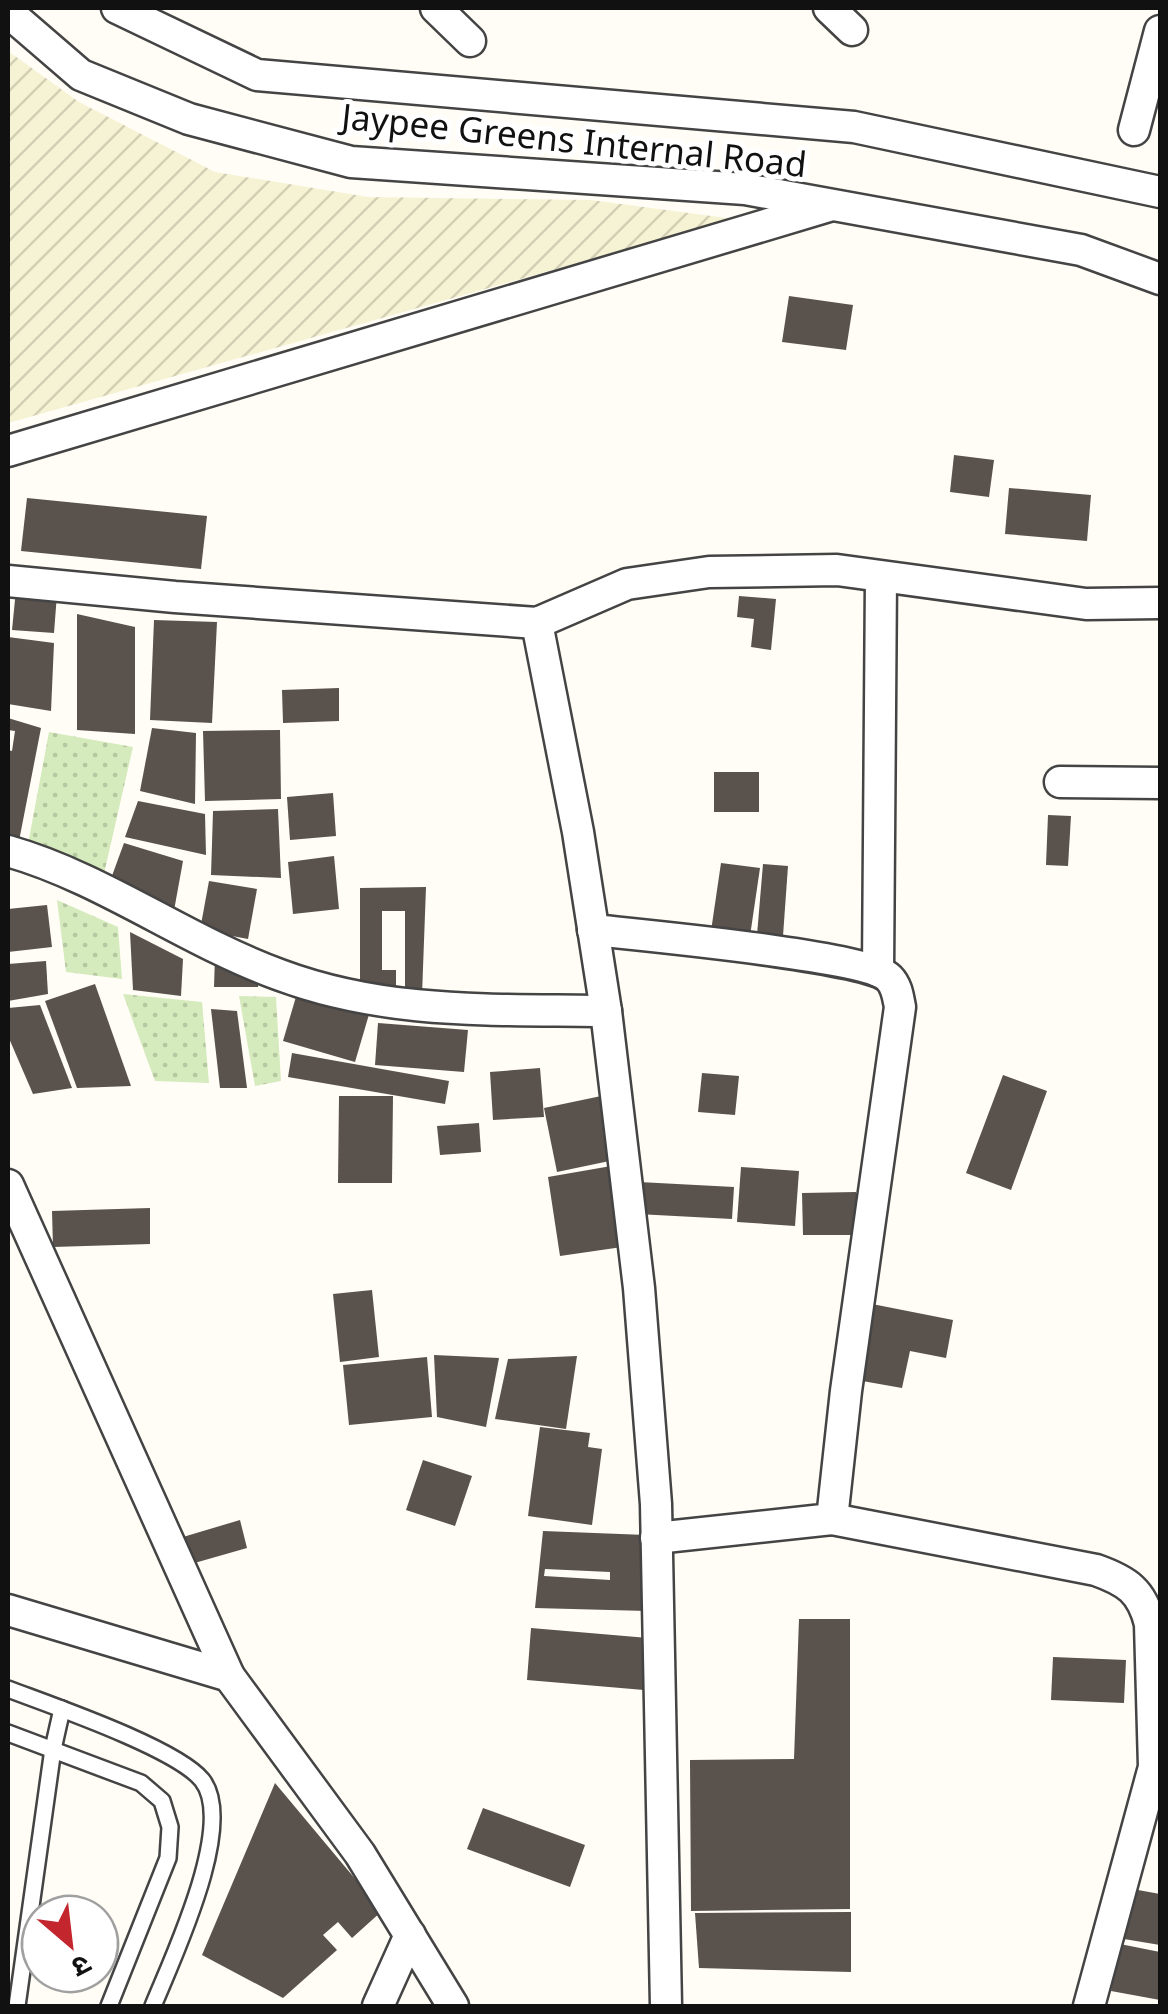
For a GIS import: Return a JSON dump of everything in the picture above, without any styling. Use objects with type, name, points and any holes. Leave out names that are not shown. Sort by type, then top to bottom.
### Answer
[{"type":"street","name":"Jaypee Greens Internal Road","points":[[117,8],[257,75],[854,127],[1160,192]]},
{"type":"street","points":[[436,8],[470,41]]},
{"type":"street","points":[[829,8],[852,30]]},
{"type":"street","name":"Jaypee Greens Internal Road","points":[[8,12],[81,74],[189,119],[352,162],[744,189],[1082,250],[1160,280]]},
{"type":"street","points":[[1134,130],[1160,31]]},
{"type":"street","points":[[8,451],[834,205]]},
{"type":"street","points":[[8,581],[538,624],[627,584],[709,572],[837,570],[1086,604],[1160,603]]},
{"type":"street","points":[[878,971],[882,577]]},
{"type":"street","points":[[538,624],[578,832],[606,1011],[638,1288],[656,1538],[666,2006]]},
{"type":"street","points":[[1060,782],[1160,783]]},
{"type":"street","points":[[8,851],[42,861],[220,950],[343,996],[426,1008],[606,1011]]},
{"type":"street","points":[[593,930],[835,960],[878,971],[890,979],[900,1007],[832,1519]]},
{"type":"street","points":[[8,1185],[230,1676],[360,1854],[453,2006]]},
{"type":"street","points":[[656,1538],[832,1519],[1096,1570],[1121,1578],[1135,1588],[1145,1604],[1150,1624],[1154,1767],[1089,2006]]},
{"type":"street","points":[[8,1610],[230,1676]]},
{"type":"street","points":[[378,2006],[410,1935]]},
{"type":"lane","points":[[8,1688],[178,1759],[204,1781],[212,1805],[204,1878],[154,2006]]},
{"type":"lane","points":[[16,2006],[62,1710]]},
{"type":"lane","points":[[8,1733],[141,1782],[162,1801],[170,1827],[168,1858],[109,2006]]},
{"type":"shaded area","points":[[8,51],[79,102],[215,172],[368,197],[591,200],[734,219],[8,423]]},
{"type":"green space","points":[[49,732],[133,747],[103,878],[28,844]]},
{"type":"green space","points":[[57,900],[118,927],[122,979],[66,972]]},
{"type":"green space","points":[[123,994],[202,1002],[209,1083],[155,1081]]},
{"type":"green space","points":[[239,996],[276,997],[281,1081],[255,1086]]},
{"type":"building","points":[[789,296],[853,305],[846,350],[782,342]]},
{"type":"building","points":[[954,455],[994,460],[989,497],[950,492]]},
{"type":"building","points":[[1009,488],[1091,495],[1087,541],[1005,534]]},
{"type":"building","points":[[27,498],[207,516],[201,569],[21,551]]},
{"type":"building","points":[[16,590],[57,594],[54,633],[12,630]]},
{"type":"building","points":[[739,596],[776,599],[771,650],[751,647],[754,619],[737,617]]},
{"type":"building","points":[[77,614],[135,627],[135,734],[77,730]]},
{"type":"building","points":[[154,620],[217,622],[212,723],[150,720]]},
{"type":"building","points":[[8,637],[54,643],[51,711],[8,704]]},
{"type":"building","points":[[339,688],[339,721],[283,723],[282,690]]},
{"type":"building","points":[[8,718],[41,728],[19,841],[8,838],[8,750],[12,751],[15,731],[8,730]]},
{"type":"building","points":[[152,728],[196,733],[195,804],[140,791]]},
{"type":"building","points":[[280,730],[281,799],[205,801],[203,731]]},
{"type":"building","points":[[714,772],[759,772],[759,812],[714,812]]},
{"type":"building","points":[[333,793],[336,836],[290,840],[287,797]]},
{"type":"building","points":[[138,801],[205,814],[206,855],[125,837]]},
{"type":"building","points":[[278,809],[281,878],[211,875],[213,811]]},
{"type":"building","points":[[1048,815],[1071,816],[1068,866],[1046,865]]},
{"type":"building","points":[[124,843],[183,861],[173,916],[109,884]]},
{"type":"building","points":[[334,856],[339,909],[293,914],[288,862]]},
{"type":"building","points":[[721,863],[760,868],[750,936],[711,931]]},
{"type":"building","points":[[763,864],[788,866],[783,936],[757,935]]},
{"type":"building","points":[[209,881],[257,889],[248,939],[200,930]]},
{"type":"building","points":[[426,887],[422,995],[405,995],[405,911],[382,911],[382,970],[396,970],[396,995],[360,994],[360,888]]},
{"type":"building","points":[[47,905],[52,947],[8,952],[8,909]]},
{"type":"building","points":[[130,932],[183,959],[181,996],[133,990]]},
{"type":"building","points":[[215,955],[260,974],[258,987],[214,987]]},
{"type":"building","points":[[46,961],[48,994],[8,1001],[8,964]]},
{"type":"building","points":[[95,984],[131,1086],[77,1088],[45,1001]]},
{"type":"building","points":[[298,990],[370,1011],[355,1062],[283,1041]]},
{"type":"building","points":[[40,1005],[72,1088],[33,1094],[8,1036],[8,1008]]},
{"type":"building","points":[[211,1009],[237,1011],[247,1088],[220,1088]]},
{"type":"building","points":[[378,1023],[468,1030],[464,1072],[375,1065]]},
{"type":"building","points":[[292,1053],[449,1081],[445,1104],[288,1077]]},
{"type":"building","points":[[540,1068],[544,1117],[493,1120],[490,1072]]},
{"type":"building","points":[[702,1073],[739,1076],[735,1115],[698,1112]]},
{"type":"building","points":[[1003,1075],[1047,1091],[1011,1190],[966,1173]]},
{"type":"building","points":[[606,1095],[619,1159],[557,1172],[544,1108]]},
{"type":"building","points":[[339,1096],[393,1096],[392,1183],[338,1183]]},
{"type":"building","points":[[479,1123],[481,1152],[440,1155],[437,1126]]},
{"type":"building","points":[[617,1165],[629,1246],[560,1256],[548,1177]]},
{"type":"building","points":[[741,1167],[799,1171],[795,1226],[737,1222]]},
{"type":"building","points":[[639,1182],[734,1187],[732,1219],[637,1214]]},
{"type":"building","points":[[856,1192],[857,1235],[803,1235],[802,1193]]},
{"type":"building","points":[[150,1208],[150,1244],[53,1247],[52,1211]]},
{"type":"building","points":[[372,1290],[379,1357],[340,1362],[333,1294]]},
{"type":"building","points":[[867,1303],[953,1320],[946,1358],[910,1351],[902,1388],[851,1379]]},
{"type":"building","points":[[434,1355],[499,1358],[486,1427],[437,1417]]},
{"type":"building","points":[[577,1356],[566,1429],[495,1419],[508,1359]]},
{"type":"building","points":[[427,1357],[432,1417],[349,1425],[343,1365]]},
{"type":"building","points":[[540,1427],[590,1433],[588,1447],[602,1449],[592,1525],[528,1516]]},
{"type":"building","points":[[423,1460],[472,1476],[455,1526],[406,1510]]},
{"type":"building","points":[[240,1520],[247,1548],[191,1564],[183,1537]]},
{"type":"building","points":[[543,1531],[646,1535],[647,1611],[535,1608]],"holes":[[[545,1569],[610,1572],[610,1580],[544,1576]]]},
{"type":"building","points":[[799,1619],[850,1619],[850,1909],[691,1911],[690,1760],[794,1759]]},
{"type":"building","points":[[531,1628],[648,1638],[644,1690],[527,1680]]},
{"type":"building","points":[[1053,1657],[1126,1660],[1124,1703],[1051,1700]]},
{"type":"building","points":[[275,1783],[382,1911],[352,1938],[338,1922],[323,1935],[337,1950],[283,1998],[202,1955]]},
{"type":"building","points":[[483,1808],[585,1845],[570,1887],[467,1849]]},
{"type":"building","points":[[1127,1888],[1160,1894],[1160,1945],[1118,1938]]},
{"type":"building","points":[[851,1912],[851,1972],[699,1968],[695,1913]]},
{"type":"building","points":[[1120,1944],[1160,1952],[1160,2000],[1111,1991]]}]
